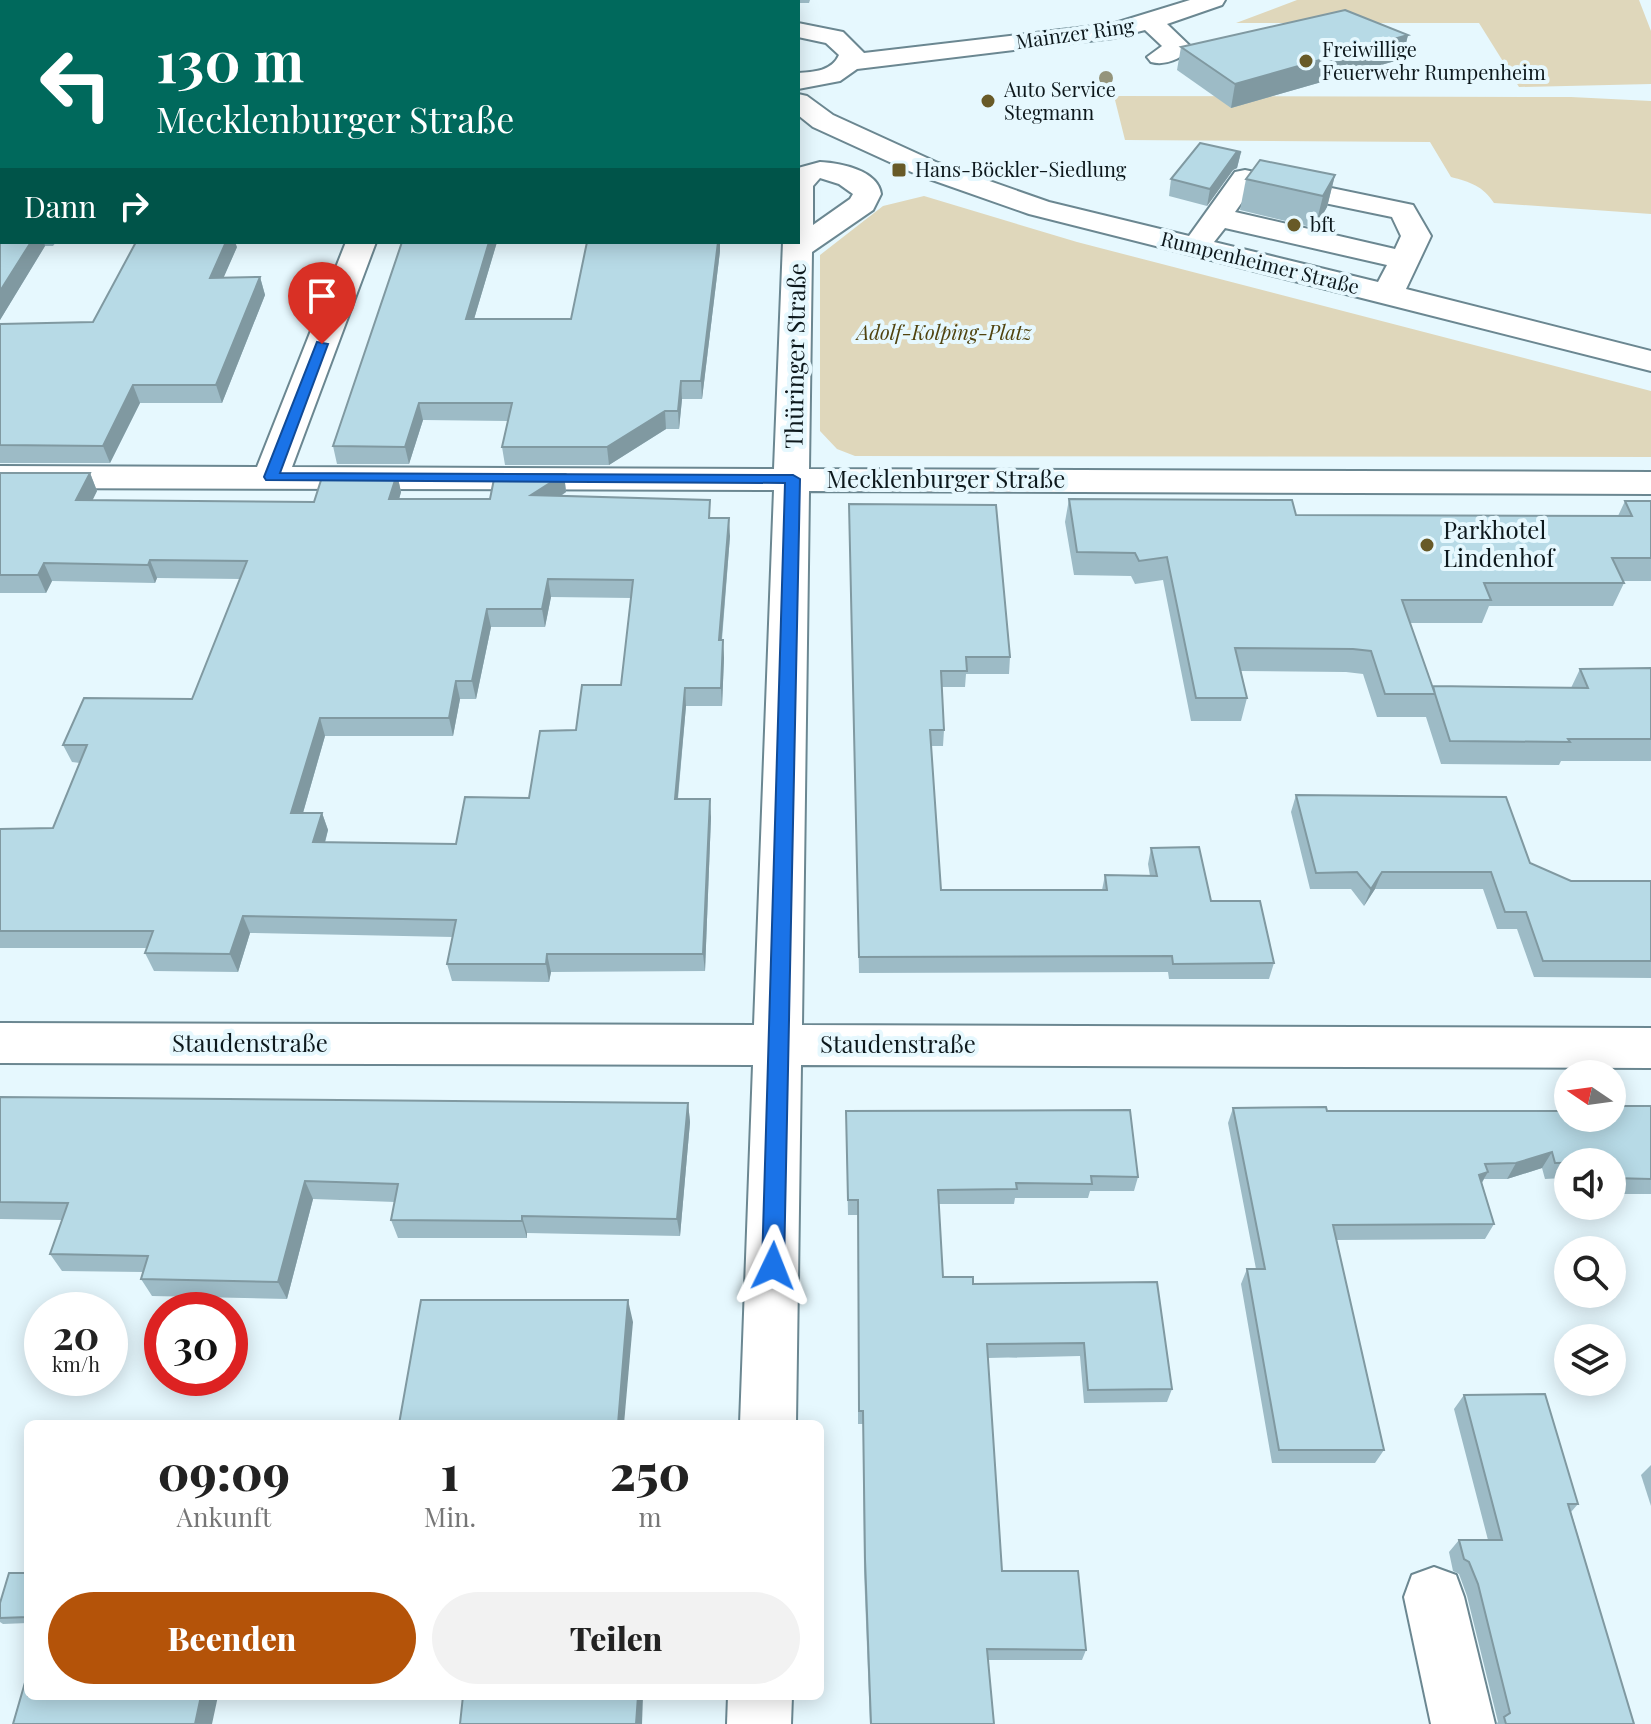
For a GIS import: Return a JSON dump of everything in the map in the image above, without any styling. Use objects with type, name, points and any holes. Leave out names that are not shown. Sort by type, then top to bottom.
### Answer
[{"type":"street","name":"Mainzer Ring","points":[[839,59],[1091,35],[1150,22],[1213,0]]},
{"type":"street","points":[[1085,8],[1091,35]]},
{"type":"street","points":[[1150,22],[1178,47],[1160,57]]},
{"type":"street","points":[[800,30],[823,34],[839,59],[800,80]]},
{"type":"street","name":"Rumpenheimer Straße","points":[[839,59],[831,97],[875,145]]},
{"type":"street","name":"Rumpenheimer Straße","points":[[800,104],[823,121],[875,145],[1003,197],[1651,361]]},
{"type":"street","points":[[1196,247],[1245,178],[1403,211],[1409,248],[1388,294]]},
{"type":"street","points":[[1225,206],[1409,248]]},
{"type":"street","name":"Thüringer Straße","points":[[768,1420],[798,248]]},
{"type":"street","points":[[271,477],[350,250]]},
{"type":"street","name":"Mecklenburger Straße","points":[[0,477],[1651,483]]},
{"type":"street","name":"Staudenstraße","points":[[0,1043],[1651,1048]]},
{"type":"street","points":[[1434,1597],[1463,1724]]},
{"type":"street","points":[[759,1724],[760,1700]]},
{"type":"green space","points":[[1297,0],[1639,0],[1651,31],[1651,84],[1519,87],[1479,23],[1236,23]]},
{"type":"green space","points":[[1114,96],[1571,97],[1651,101],[1651,214],[1494,203],[1476,186],[1451,177],[1430,142],[1125,140]]},
{"type":"green space","name":"Adolf-Kolping-Platz","points":[[924,196],[1077,242],[1651,391],[1651,457],[855,456],[837,449],[820,431],[820,255],[883,206]]},
{"type":"building","points":[[1345,10],[1408,35],[1235,84],[1181,47]]},
{"type":"building","points":[[1200,143],[1241,152],[1236,153],[1210,189],[1171,179]]},
{"type":"building","points":[[1260,160],[1335,175],[1323,196],[1246,179]]},
{"type":"building","points":[[0,244],[30,244],[0,291]]},
{"type":"building","points":[[135,244],[225,244],[210,278],[260,277],[216,385],[133,385],[103,446],[0,445],[0,324],[93,322]]},
{"type":"building","points":[[401,244],[488,244],[466,319],[571,319],[587,244],[718,244],[701,381],[681,381],[678,411],[665,411],[607,447],[502,447],[512,403],[419,403],[405,447],[333,446]]},
{"type":"building","points":[[0,473],[90,473],[76,500],[314,502],[323,474],[397,474],[389,499],[490,499],[495,474],[564,474],[531,495],[710,500],[709,518],[729,518],[719,640],[723,640],[721,688],[685,688],[675,799],[710,799],[703,954],[547,954],[546,964],[447,964],[456,920],[243,916],[230,954],[145,953],[153,931],[0,931],[0,829],[53,828],[87,745],[63,745],[84,698],[192,699],[247,561],[150,560],[148,565],[44,563],[38,575],[0,575]],"holes":[[[548,579],[633,580],[621,685],[582,685],[576,730],[540,731],[529,798],[465,797],[456,844],[313,842],[322,813],[291,813],[320,718],[449,718],[456,681],[472,681],[487,609],[542,609]]]},
{"type":"building","points":[[1069,499],[1292,500],[1296,515],[1632,516],[1625,501],[1651,501],[1651,558],[1612,558],[1624,583],[1484,583],[1491,600],[1402,600],[1435,694],[1385,694],[1371,651],[1235,648],[1247,698],[1196,698],[1167,557],[1139,561],[1135,553],[1077,552]]},
{"type":"building","points":[[849,504],[996,505],[1010,657],[966,657],[967,671],[941,671],[944,730],[930,730],[941,890],[1107,890],[1105,875],[1157,876],[1151,848],[1199,847],[1211,901],[1260,901],[1274,963],[1173,964],[1172,956],[859,957]]},
{"type":"building","points":[[1651,668],[1651,739],[1450,741],[1433,686],[1588,688],[1580,669]]},
{"type":"building","points":[[1296,795],[1506,797],[1530,863],[1571,881],[1651,881],[1651,961],[1543,961],[1526,912],[1505,912],[1491,872],[1382,872],[1371,889],[1357,872],[1316,873]]},
{"type":"building","points":[[0,1097],[688,1103],[677,1219],[522,1216],[522,1221],[391,1220],[398,1184],[305,1181],[278,1282],[141,1279],[148,1256],[50,1254],[68,1203],[0,1202]]},
{"type":"building","points":[[1626,1106],[1651,1106],[1651,1179],[1626,1178],[1626,1148],[1554,1148],[1554,1159],[1552,1152],[1516,1163],[1485,1164],[1488,1172],[1479,1175],[1494,1224],[1333,1225],[1384,1450],[1279,1450],[1247,1269],[1265,1269],[1233,1108],[1326,1107],[1327,1111],[1554,1111],[1554,1132],[1626,1132]]},
{"type":"building","points":[[1130,1110],[1138,1177],[1091,1176],[1092,1184],[1016,1183],[1017,1189],[938,1190],[943,1277],[973,1277],[973,1284],[1157,1282],[1172,1389],[1088,1390],[1084,1343],[987,1344],[1002,1571],[1078,1571],[1086,1650],[987,1649],[994,1724],[871,1724],[863,1411],[859,1411],[858,1200],[848,1200],[846,1111]]},
{"type":"building","points":[[421,1300],[628,1300],[618,1420],[400,1420]]},
{"type":"building","points":[[1545,1394],[1578,1504],[1568,1504],[1634,1724],[1506,1724],[1504,1717],[1510,1713],[1478,1584],[1469,1562],[1464,1559],[1459,1540],[1502,1540],[1464,1395]]},
{"type":"building","points":[[9,1573],[24,1573],[24,1617],[0,1618],[0,1603]]},
{"type":"building","points":[[24,1686],[24,1700],[200,1700],[195,1724],[13,1724]]},
{"type":"building","points":[[463,1700],[638,1700],[636,1724],[460,1724]]},
{"type":"place","name":"Freiwillige Feuerwehr Rumpenheim","points":[[1306,61]]},
{"type":"place","name":"Auto Service Stegmann","points":[[988,101]]},
{"type":"place","name":"Hans-Böckler-Siedlung","points":[[899,170]]},
{"type":"place","name":"bft","points":[[1294,225]]},
{"type":"place","name":"Parkhotel Lindenhof","points":[[1427,545]]},
{"type":"route","points":[[322,344],[271,477],[793,479],[773,1266]]}]
